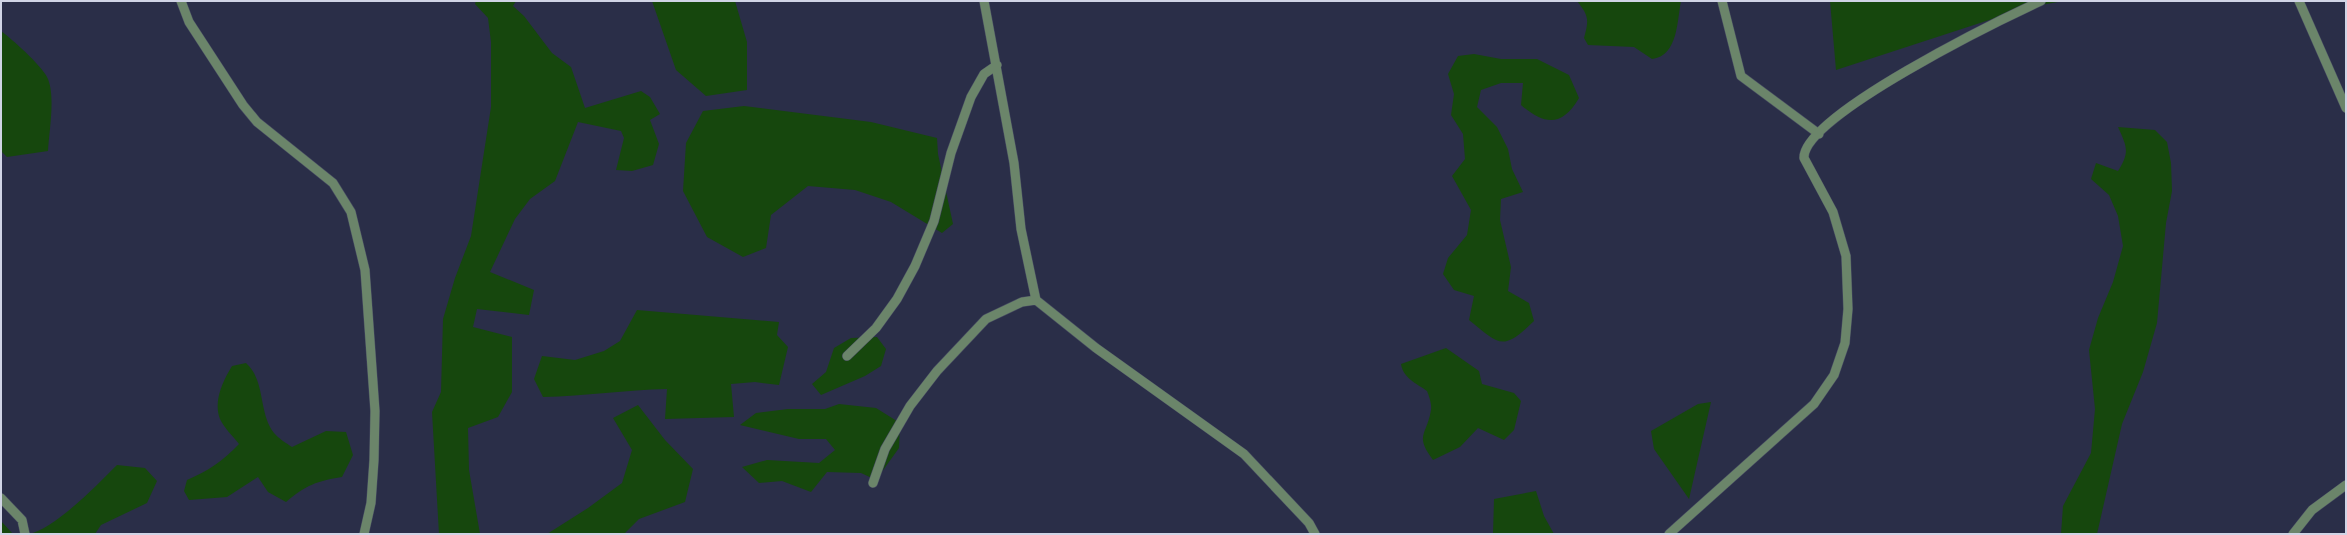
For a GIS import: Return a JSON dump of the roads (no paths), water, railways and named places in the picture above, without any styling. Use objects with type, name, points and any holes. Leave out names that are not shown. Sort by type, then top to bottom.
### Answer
[{"type":"street","points":[[181,1],[189,22],[243,105],[258,122],[333,182],[351,212],[365,270],[375,411],[371,496],[364,534]]},
{"type":"street","points":[[984,1],[1014,163],[1021,229],[1036,300],[1096,348],[1244,454],[1309,523],[1315,534]]},
{"type":"street","points":[[1722,1],[1741,76],[1819,134]]},
{"type":"street","points":[[1669,534],[1814,404],[1834,376],[1845,343],[1849,280],[1846,256],[1833,212],[1804,158],[1805,152],[1819,134],[1884,84],[1969,36],[2041,1]]},
{"type":"street","points":[[2300,1],[2346,108]]},
{"type":"street","points":[[846,356],[876,328],[896,300],[915,266],[934,221],[951,154],[971,97],[984,74],[997,65]]},
{"type":"street","points":[[873,483],[885,449],[910,406],[938,371],[986,319],[1022,302],[1036,300]]},
{"type":"street","points":[[2293,534],[2312,510],[2346,485]]},
{"type":"street","points":[[1,498],[22,520],[25,534]]}]
